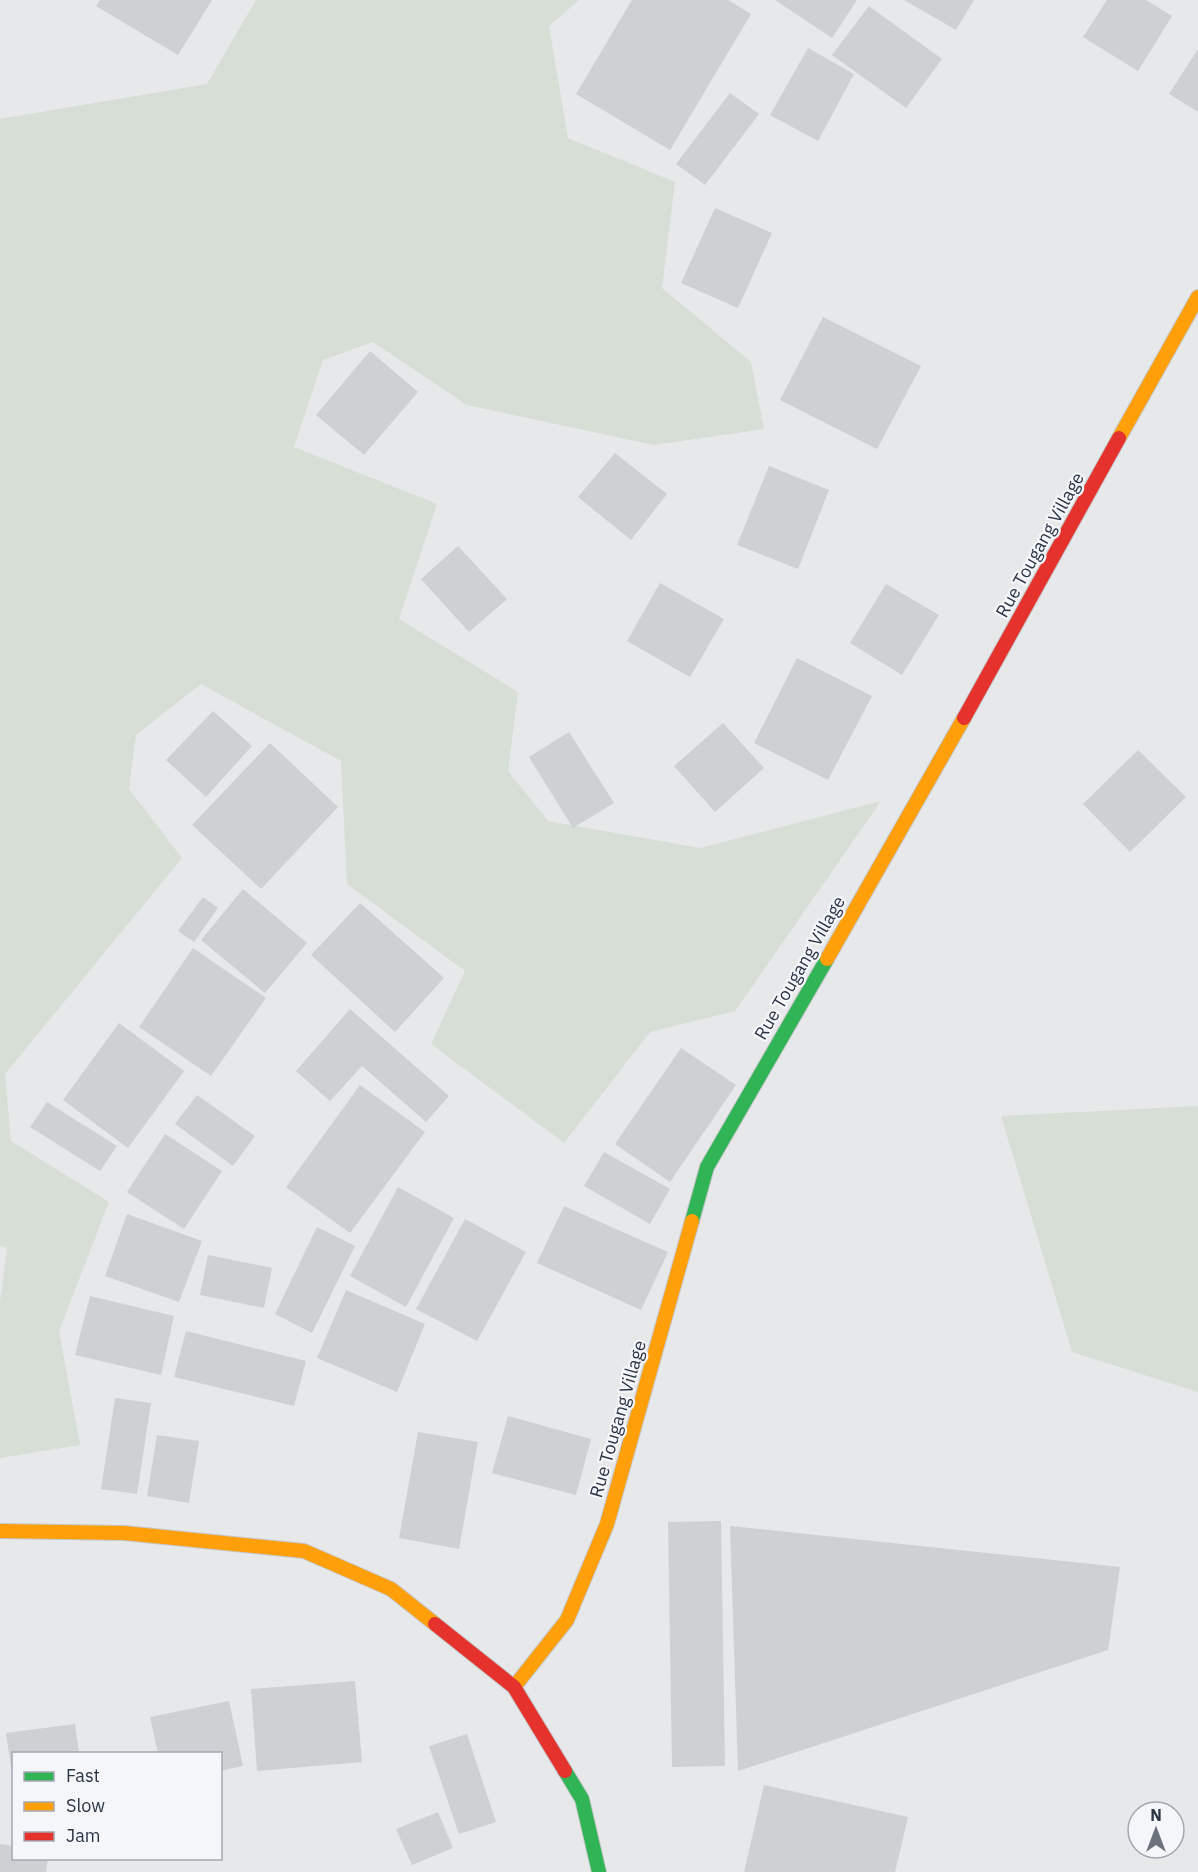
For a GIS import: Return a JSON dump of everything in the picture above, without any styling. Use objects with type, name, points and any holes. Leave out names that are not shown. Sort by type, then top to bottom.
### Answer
[{"type":"street","name":"Rue Tougang Village","points":[[514,1687],[567,1620],[607,1524],[707,1167],[956,733],[1198,297]]},
{"type":"street","points":[[0,1532],[124,1533],[304,1551],[391,1589],[514,1687],[582,1799],[598,1872]]},
{"type":"shaded area","points":[[256,0],[579,0],[549,26],[568,138],[675,182],[662,288],[751,362],[764,429],[654,445],[467,405],[373,342],[323,360],[294,447],[437,504],[399,619],[518,692],[508,771],[548,821],[700,848],[881,801],[735,1011],[650,1032],[564,1143],[431,1044],[465,971],[347,884],[341,761],[201,684],[136,735],[129,789],[182,858],[5,1074],[11,1141],[109,1202],[59,1331],[80,1445],[0,1458],[0,1303],[7,1248],[0,1246],[0,119],[207,84]]},
{"type":"shaded area","points":[[1198,1106],[1198,1392],[1072,1352],[1001,1116]]},
{"type":"building","points":[[100,0],[212,0],[178,55],[96,6]]},
{"type":"building","points":[[632,0],[728,0],[751,14],[670,150],[576,94]]},
{"type":"building","points":[[775,0],[857,0],[832,38]]},
{"type":"building","points":[[904,0],[974,0],[956,30]]},
{"type":"building","points":[[1107,0],[1146,0],[1172,16],[1138,71],[1083,37]]},
{"type":"building","points":[[869,6],[942,59],[906,108],[832,55]]},
{"type":"building","points":[[808,48],[854,74],[818,141],[770,115]]},
{"type":"building","points":[[1198,49],[1198,112],[1169,94]]},
{"type":"building","points":[[730,93],[759,114],[705,185],[676,164]]},
{"type":"building","points":[[715,208],[772,233],[738,308],[681,283]]},
{"type":"building","points":[[823,317],[921,366],[877,449],[780,400]]},
{"type":"building","points":[[370,351],[418,392],[364,455],[316,415]]},
{"type":"building","points":[[615,453],[667,494],[631,540],[578,497]]},
{"type":"building","points":[[769,466],[829,490],[798,569],[737,545]]},
{"type":"building","points":[[458,546],[507,599],[469,632],[421,579]]},
{"type":"building","points":[[660,583],[724,619],[690,677],[627,641]]},
{"type":"building","points":[[886,584],[939,615],[902,675],[850,643]]},
{"type":"building","points":[[797,658],[872,696],[828,780],[754,743]]},
{"type":"building","points":[[213,711],[252,746],[206,797],[166,760]]},
{"type":"building","points":[[723,723],[764,768],[715,812],[674,766]]},
{"type":"building","points":[[569,732],[614,803],[573,828],[529,757]]},
{"type":"building","points":[[270,743],[338,807],[261,889],[192,825]]},
{"type":"building","points":[[1138,750],[1186,797],[1130,852],[1083,804]]},
{"type":"building","points":[[243,889],[307,943],[265,993],[201,940]]},
{"type":"building","points":[[203,897],[218,908],[194,942],[178,931]]},
{"type":"building","points":[[360,903],[444,978],[395,1032],[311,955]]},
{"type":"building","points":[[193,948],[266,998],[211,1076],[139,1027]]},
{"type":"building","points":[[350,1009],[449,1096],[426,1122],[362,1066],[330,1101],[296,1071]]},
{"type":"building","points":[[119,1023],[184,1071],[128,1148],[63,1100]]},
{"type":"building","points":[[681,1048],[736,1085],[670,1182],[615,1144]]},
{"type":"building","points":[[360,1085],[425,1132],[350,1233],[286,1187]]},
{"type":"building","points":[[197,1095],[255,1136],[233,1166],[175,1124]]},
{"type":"building","points":[[47,1102],[117,1146],[100,1171],[30,1127]]},
{"type":"building","points":[[165,1134],[222,1171],[184,1229],[127,1192]]},
{"type":"building","points":[[604,1152],[670,1189],[650,1224],[584,1186]]},
{"type":"building","points":[[398,1187],[454,1218],[406,1307],[350,1276]]},
{"type":"building","points":[[564,1206],[668,1252],[641,1310],[537,1263]]},
{"type":"building","points":[[127,1214],[202,1241],[179,1302],[105,1276]]},
{"type":"building","points":[[465,1219],[526,1252],[477,1341],[416,1309]]},
{"type":"building","points":[[317,1227],[355,1246],[312,1333],[275,1314]]},
{"type":"building","points":[[208,1255],[272,1268],[264,1308],[200,1295]]},
{"type":"building","points":[[346,1290],[425,1324],[397,1392],[317,1358]]},
{"type":"building","points":[[90,1296],[174,1316],[161,1375],[75,1355]]},
{"type":"building","points":[[186,1331],[306,1361],[294,1406],[174,1377]]},
{"type":"building","points":[[115,1398],[151,1403],[137,1494],[101,1489]]},
{"type":"building","points":[[508,1416],[591,1439],[576,1495],[492,1473]]},
{"type":"building","points":[[418,1432],[478,1442],[459,1549],[399,1538]]},
{"type":"building","points":[[157,1435],[199,1441],[189,1503],[147,1496]]},
{"type":"building","points":[[721,1521],[725,1766],[672,1767],[668,1522]]},
{"type":"building","points":[[730,1526],[1120,1567],[1108,1650],[738,1771]]},
{"type":"building","points":[[355,1681],[362,1762],[257,1771],[251,1689]]},
{"type":"building","points":[[229,1701],[243,1766],[222,1771],[222,1752],[158,1752],[150,1717]]},
{"type":"building","points":[[75,1724],[79,1752],[12,1752],[12,1773],[6,1733]]},
{"type":"building","points":[[467,1734],[496,1822],[459,1834],[429,1746]]},
{"type":"building","points":[[764,1785],[908,1817],[895,1872],[744,1872]]},
{"type":"building","points":[[438,1812],[453,1848],[412,1865],[396,1829]]},
{"type":"building","points":[[0,1844],[12,1846],[12,1860],[48,1860],[46,1872],[0,1872]]},
{"type":"traffic: fast","points":[[692,1221],[707,1167],[827,959]]},
{"type":"traffic: fast","points":[[565,1771],[582,1799],[599,1872]]},
{"type":"traffic: slow","points":[[1119,438],[1198,297]]},
{"type":"traffic: slow","points":[[827,959],[964,718]]},
{"type":"traffic: slow","points":[[514,1687],[567,1620],[607,1524],[692,1221]]},
{"type":"traffic: slow","points":[[0,1531],[124,1533],[304,1551],[391,1589],[435,1624]]},
{"type":"traffic: jam","points":[[964,718],[1119,438]]},
{"type":"traffic: jam","points":[[435,1624],[514,1687],[565,1771]]}]
